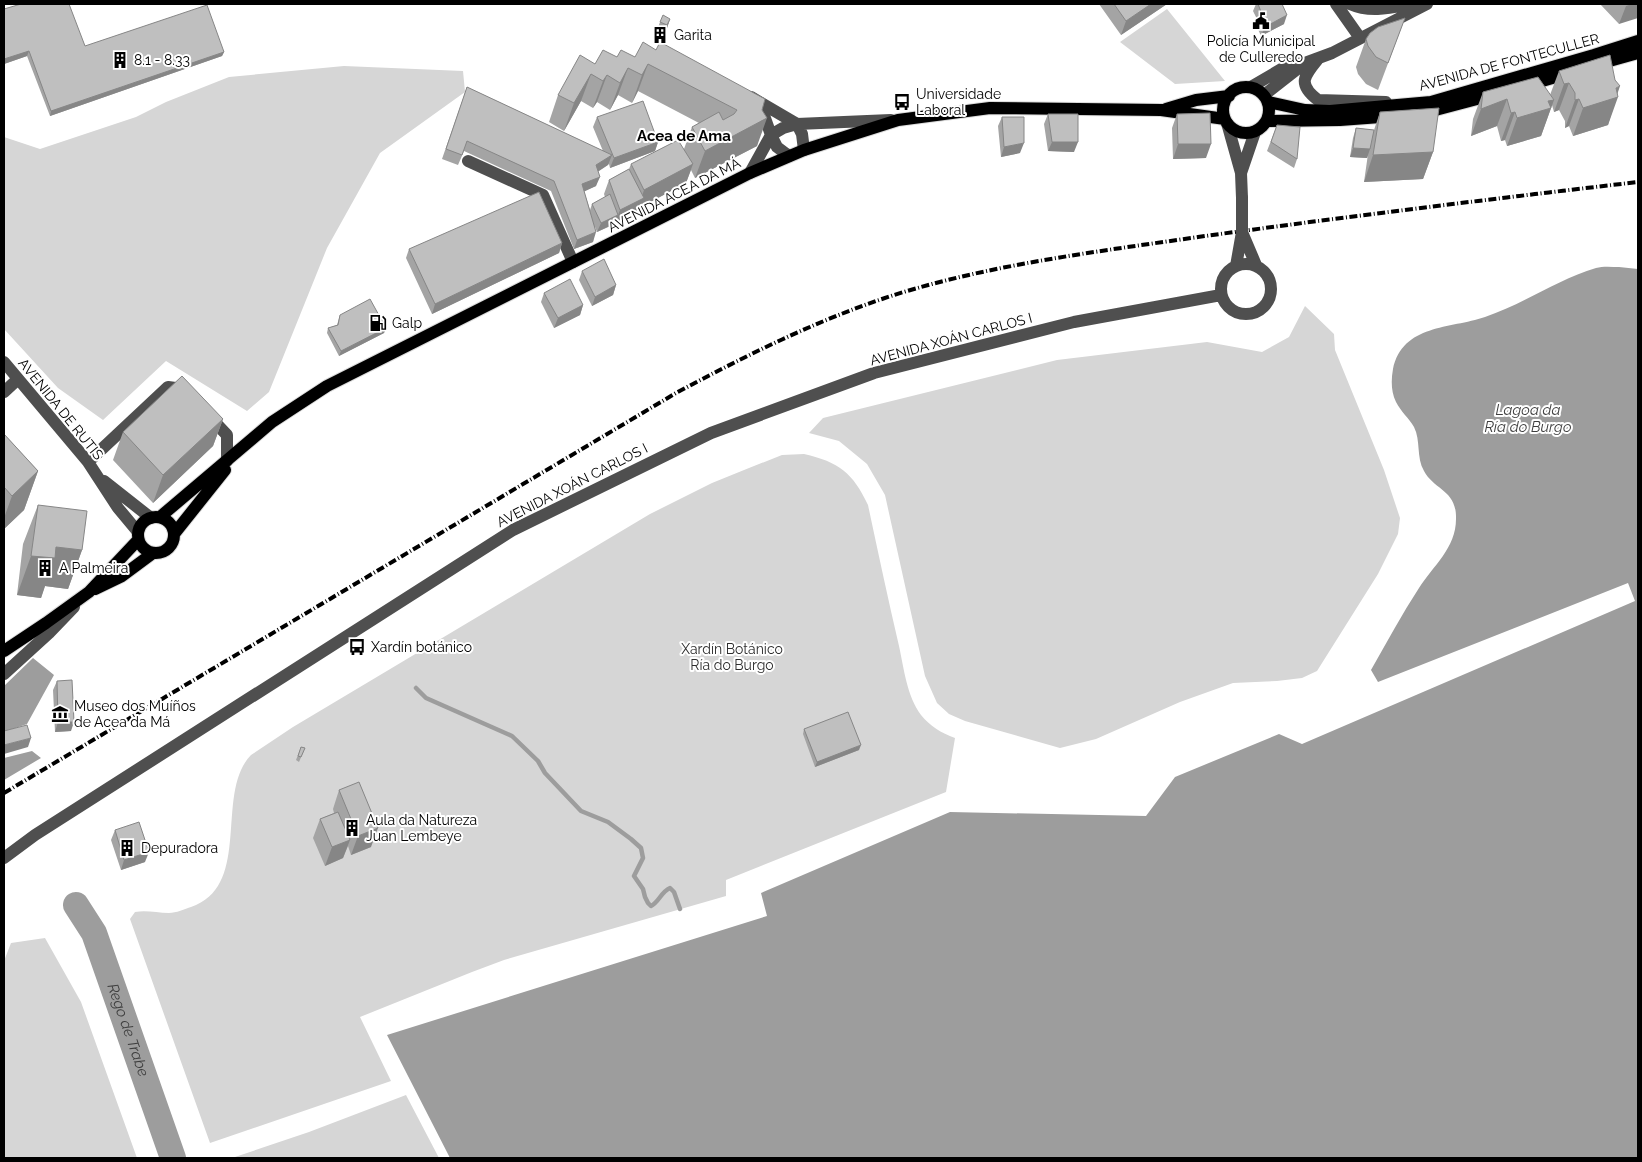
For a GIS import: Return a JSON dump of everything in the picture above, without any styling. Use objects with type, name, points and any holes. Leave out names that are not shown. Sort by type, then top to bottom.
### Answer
[{"type":"main road","name":"AVENIDA DE FONTECULLER","points":[[1266,98],[1305,110],[1330,111],[1431,102],[1594,55],[1638,40]]},
{"type":"main road","name":"AVENIDA DE FONTECULLER","points":[[1267,121],[1340,120],[1424,113],[1638,53]]},
{"type":"main road","points":[[1239,88],[1251,88],[1266,98],[1269,115],[1267,121],[1255,132],[1240,132],[1233,129],[1226,121],[1224,106],[1228,96],[1239,88]]},
{"type":"main road","name":"AVENIDA ACEA DA MÁ","points":[[1161,110],[1196,100],[1228,96]]},
{"type":"main road","name":"AVENIDA ACEA DA MÁ","points":[[244,446],[272,422],[327,386],[750,173],[804,150],[898,120],[990,108],[1161,110],[1226,121]]},
{"type":"main road","points":[[89,592],[138,536],[142,523],[156,518],[244,446]]},
{"type":"main road","points":[[174,534],[244,446]]},
{"type":"main road","points":[[138,536],[144,549],[153,553],[163,552],[168,548],[174,539],[170,524],[156,518]]},
{"type":"main road","points":[[4,651],[89,592],[122,576],[153,553]]},
{"type":"street","points":[[1336,4],[1360,38]]},
{"type":"street","points":[[1350,4],[1361,8],[1384,9],[1411,4]]},
{"type":"street","points":[[1251,88],[1290,64],[1305,63],[1318,59],[1427,4]]},
{"type":"street","points":[[1318,59],[1305,74],[1304,82],[1309,93],[1318,100],[1431,102]]},
{"type":"street","points":[[1266,98],[1305,63]]},
{"type":"street","points":[[742,93],[797,124],[802,134],[804,150]]},
{"type":"street","points":[[759,102],[776,146],[789,156]]},
{"type":"street","points":[[750,173],[771,135],[783,128],[797,124],[898,120]]},
{"type":"street","points":[[1226,121],[1241,173],[1242,232],[1236,266]]},
{"type":"street","points":[[1241,173],[1255,132]]},
{"type":"street","points":[[468,161],[543,195],[573,262]]},
{"type":"street","points":[[1242,232],[1256,265],[1268,275],[1272,290],[1266,305],[1260,310],[1253,314],[1237,313],[1230,309],[1221,295],[1223,278],[1236,266],[1256,265]]},
{"type":"street","name":"AVENIDA XOÁN CARLOS I","points":[[4,858],[43,830],[513,530],[711,433],[874,373],[1074,322],[1221,295]]},
{"type":"street","name":"AVENIDA DE RUTIS","points":[[4,362],[88,462],[138,536]]},
{"type":"street","points":[[4,392],[18,379]]},
{"type":"street","points":[[88,462],[168,386],[183,389],[227,435],[226,461]]},
{"type":"street","points":[[96,475],[156,518]]},
{"type":"street","points":[[4,674],[49,633],[89,592]]},
{"type":"green space","points":[[1167,9],[1225,81],[1175,84],[1120,42]]},
{"type":"green space","points":[[344,66],[463,71],[465,92],[380,153],[327,248],[269,392],[247,411],[166,361],[103,420],[58,388],[4,329],[4,137],[40,149],[136,117],[166,102],[229,77]]},
{"type":"green space","points":[[1305,306],[1334,334],[1335,350],[1384,470],[1400,518],[1398,534],[1378,574],[1317,671],[1302,678],[1233,683],[1180,702],[1096,739],[1060,748],[965,721],[949,714],[937,703],[925,676],[885,495],[867,464],[839,441],[809,433],[823,418],[1057,360],[1207,342],[1262,352],[1289,337]]},
{"type":"green space","name":"Xardín Botánico Ría do Burgo","points":[[804,454],[827,461],[844,470],[857,485],[868,505],[909,691],[916,708],[928,723],[955,738],[946,792],[726,880],[726,896],[504,960],[360,1017],[391,1081],[210,1143],[130,919],[135,912],[177,912],[191,907],[210,896],[221,880],[227,860],[235,792],[240,772],[251,755],[293,727],[650,514],[712,483],[782,455]]},
{"type":"green space","points":[[45,938],[81,1002],[137,1158],[4,1158],[4,961],[11,943]]},
{"type":"green space","points":[[406,1095],[439,1158],[232,1158],[309,1132]]},
{"type":"water","name":"Lagoa da Ría do Burgo","points":[[1599,267],[1638,269],[1638,1158],[450,1158],[387,1035],[767,916],[761,893],[950,812],[1146,816],[1175,777],[1279,734],[1302,744],[1635,601],[1628,583],[1378,682],[1371,670],[1413,598],[1448,548],[1455,529],[1456,519],[1453,502],[1449,496],[1424,471],[1414,427],[1394,398],[1392,377],[1398,354],[1417,336],[1499,312],[1568,278]]},
{"type":"water","points":[[33,658],[54,675],[27,724],[4,732],[4,686]]},
{"type":"water","points":[[32,751],[41,758],[4,780],[4,758]]},
{"type":"building","name":"8.1 - 8.33","points":[[21,4],[69,4],[85,46],[207,5],[224,52],[51,111],[29,51],[4,59],[4,9]]},
{"type":"building","points":[[1114,4],[1151,4],[1126,21]]},
{"type":"building","points":[[1258,4],[1282,4],[1287,15],[1265,27]]},
{"type":"building","points":[[663,15],[670,19],[667,25],[660,22]]},
{"type":"building","points":[[1405,18],[1388,63],[1376,57],[1368,46],[1366,39],[1370,33],[1378,27]]},
{"type":"building","points":[[643,42],[656,50],[660,42],[765,99],[762,110],[767,118],[705,151],[692,127],[719,112],[723,120],[734,114],[737,110],[648,64],[642,75],[628,68],[620,83],[607,75],[603,81],[591,74],[574,103],[558,95],[580,55],[595,64],[603,50],[617,57],[621,50],[635,57]]},
{"type":"building","points":[[1610,55],[1615,80],[1620,86],[1616,88],[1618,97],[1583,108],[1579,99],[1575,100],[1575,93],[1569,83],[1564,84],[1559,71]]},
{"type":"building","points":[[1538,77],[1554,100],[1548,101],[1551,108],[1517,118],[1515,112],[1511,113],[1507,99],[1481,109],[1483,92]]},
{"type":"building","points":[[467,87],[612,155],[596,165],[600,177],[582,184],[596,232],[577,240],[554,181],[467,141],[462,155],[446,149]]},
{"type":"building","points":[[643,101],[658,142],[614,158],[597,117]]},
{"type":"building","points":[[1439,108],[1433,152],[1373,155],[1380,112]]},
{"type":"building","points":[[1210,113],[1211,144],[1178,144],[1177,114]]},
{"type":"building","points":[[1048,114],[1078,114],[1078,142],[1052,142]]},
{"type":"building","points":[[1002,117],[1024,117],[1024,143],[1004,147]]},
{"type":"building","points":[[1277,125],[1300,127],[1297,159],[1271,142]]},
{"type":"building","points":[[1356,128],[1374,130],[1370,149],[1353,148]]},
{"type":"building","points":[[678,140],[693,164],[644,190],[631,164]]},
{"type":"building","points":[[629,169],[644,198],[620,210],[609,180]]},
{"type":"building","points":[[539,192],[562,243],[435,304],[409,249]]},
{"type":"building","points":[[610,194],[618,215],[601,223],[592,204]]},
{"type":"building","points":[[604,259],[616,285],[595,297],[582,271]]},
{"type":"building","points":[[570,279],[583,305],[558,318],[544,293]]},
{"type":"building","points":[[370,299],[386,328],[341,351],[328,328],[338,325],[340,315]]},
{"type":"building","points":[[182,376],[223,419],[163,475],[123,432]]},
{"type":"building","points":[[4,434],[38,471],[12,496],[4,487]]},
{"type":"building","points":[[38,505],[87,511],[82,550],[56,547],[55,558],[31,556]]},
{"type":"building","points":[[72,680],[74,722],[58,722],[57,681]]},
{"type":"building","points":[[848,712],[861,745],[817,762],[804,729]]},
{"type":"building","points":[[27,725],[31,738],[4,745],[4,731]]},
{"type":"building","points":[[301,747],[305,748],[301,757],[298,756]]},
{"type":"building","points":[[359,782],[378,828],[358,836],[339,790]]},
{"type":"building","points":[[338,812],[350,840],[332,847],[320,819]]},
{"type":"building","points":[[139,822],[149,852],[124,860],[115,830]]},
{"type":"waterway","points":[[416,688],[426,698],[512,736],[538,761],[545,773],[581,811],[608,822],[641,848],[643,858],[634,876],[643,889],[648,903],[651,906],[654,904],[670,888],[674,892],[680,909]]},
{"type":"waterway","name":"Rego de Trabe","points":[[76,905],[94,933],[173,1158]]},
{"type":"railway","points":[[4,793],[676,393],[783,339],[865,305],[931,284],[1044,260],[1308,222],[1638,182]]},
{"type":"place","name":"Policía Municipal de Culleredo","points":[[1261,21]]},
{"type":"place","name":"Garita","points":[[660,35]]},
{"type":"place","name":"8.1 - 8.33","points":[[120,60]]},
{"type":"place","name":"Universidade Laboral","points":[[902,102]]},
{"type":"place","name":"Galp","points":[[378,323]]},
{"type":"place","name":"A Palmeira","points":[[45,568]]},
{"type":"place","name":"Xardín botánico","points":[[357,647]]},
{"type":"place","name":"Museo dos Muíños de Acea da Má","points":[[60,714]]},
{"type":"place","name":"Aula da Natureza Juan Lembeye","points":[[352,828]]},
{"type":"place","name":"Depuradora","points":[[127,848]]},
{"type":"district","name":"Acea de Ama","points":[[684,136]]}]
